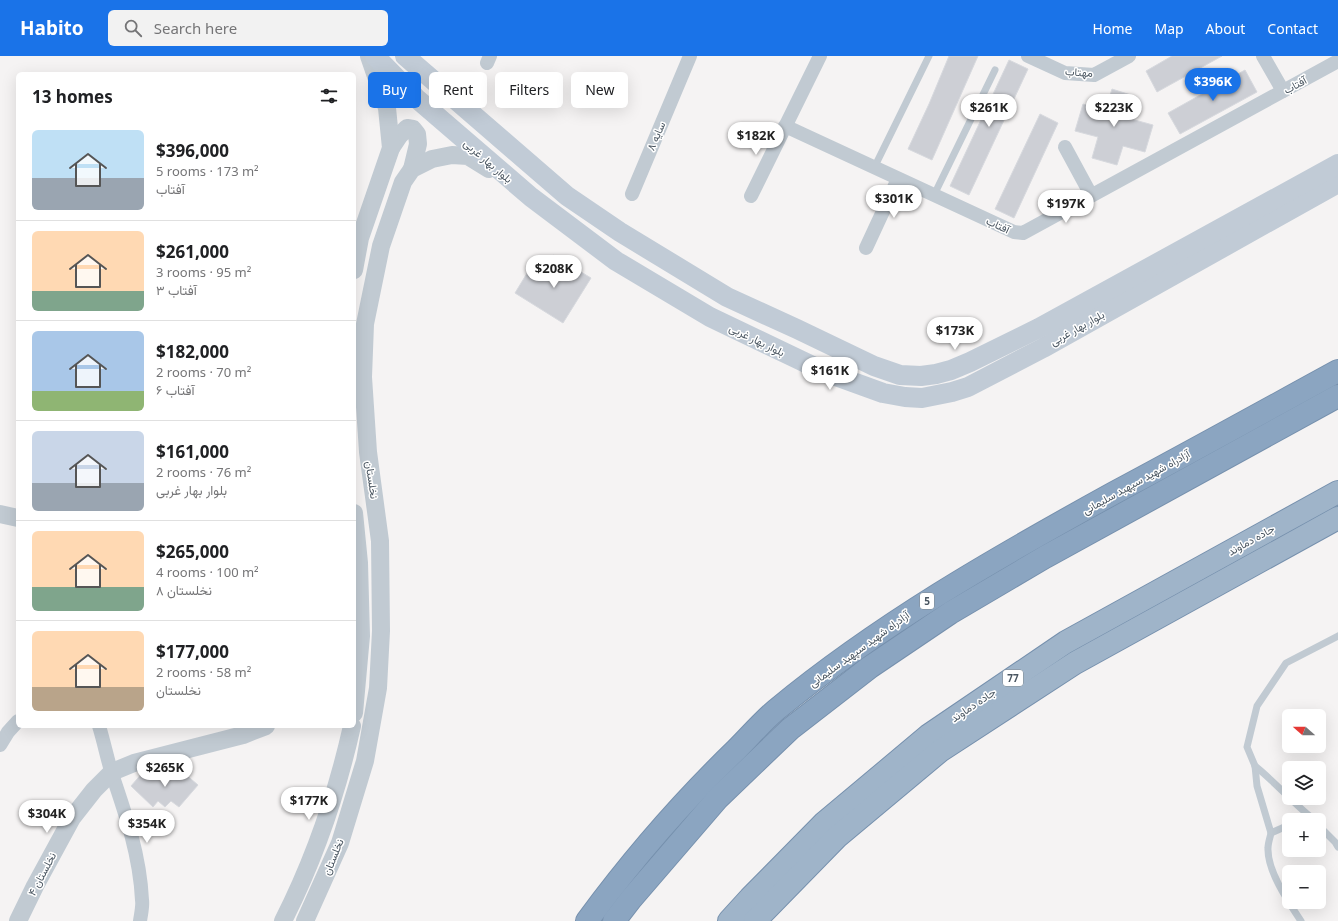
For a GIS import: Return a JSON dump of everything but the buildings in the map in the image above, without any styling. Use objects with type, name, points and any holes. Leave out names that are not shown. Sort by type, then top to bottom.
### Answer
[{"type":"highway","name":"آزادراه شهید سپهبد سلیمانی","points":[[587,921],[654,835],[702,783],[775,711],[856,649],[938,594],[1033,538],[1338,371]]},
{"type":"highway","name":"آزادراه شهید سپهبد سلیمانی","points":[[614,921],[640,888],[718,798],[790,729],[870,667],[950,613],[1038,561],[1338,396]]},
{"type":"highway","name":"جاده دماوند","points":[[729,921],[824,823],[929,736],[1066,642],[1338,492]]},
{"type":"highway","name":"جاده دماوند","points":[[755,921],[837,837],[940,751],[1075,662],[1338,518]]},
{"type":"main road","name":"بلوار بهار غربی","points":[[375,56],[416,98],[531,197],[616,261],[710,317],[825,372],[883,393],[905,397],[922,398],[968,387],[1043,348],[1338,183]]},
{"type":"main road","name":"بلوار بهار غربی","points":[[405,56],[567,196],[620,232],[727,297],[874,366],[900,375],[921,376],[936,374],[952,370],[970,362],[1039,328],[1338,164]]},
{"type":"street","points":[[369,56],[387,108],[391,148]]},
{"type":"street","name":"سایه ۸","points":[[632,194],[690,56]]},
{"type":"street","points":[[751,196],[820,56]]},
{"type":"street","name":"مهتاب","points":[[1028,56],[1065,73],[1094,76],[1129,56]]},
{"type":"street","points":[[1263,56],[1283,91]]},
{"type":"street","name":"آفتاب","points":[[785,126],[1014,232],[1023,233],[1338,61]]},
{"type":"street","points":[[356,259],[360,238],[391,148],[399,136],[407,128],[413,129],[417,134],[418,144],[412,169]]},
{"type":"street","points":[[1065,147],[1091,195]]},
{"type":"street","points":[[412,169],[432,159],[452,155],[468,156],[531,197]]},
{"type":"street","name":"نخلستان","points":[[305,921],[340,843],[365,761],[378,688],[381,631],[380,541],[368,452],[363,377],[365,324],[381,246],[403,182],[412,169]]},
{"type":"street","points":[[866,248],[898,179]]},
{"type":"street","points":[[0,514],[16,518]]},
{"type":"street","points":[[356,533],[359,564],[356,678]]},
{"type":"street","points":[[0,745],[8,732],[16,723]]},
{"type":"street","points":[[100,728],[123,804],[139,871],[143,901],[140,921]]},
{"type":"street","points":[[112,772],[134,763],[243,735],[261,728]]},
{"type":"street","name":"نخلستان","points":[[283,921],[320,838],[345,758],[352,728]]},
{"type":"street","name":"نخلستان ۴","points":[[18,921],[72,818],[94,790],[112,772]]},
{"type":"lane","points":[[874,168],[929,56]]},
{"type":"lane","points":[[934,195],[995,70]]},
{"type":"lane","points":[[1301,921],[1287,900],[1270,866],[1268,848],[1271,833],[1257,786],[1255,766],[1247,747],[1257,706],[1286,663],[1338,636]]},
{"type":"lane","points":[[1255,766],[1274,782],[1286,796],[1305,813]]},
{"type":"lane","points":[[1271,833],[1282,828]]},
{"type":"lane","points":[[1326,833],[1338,847]]}]
